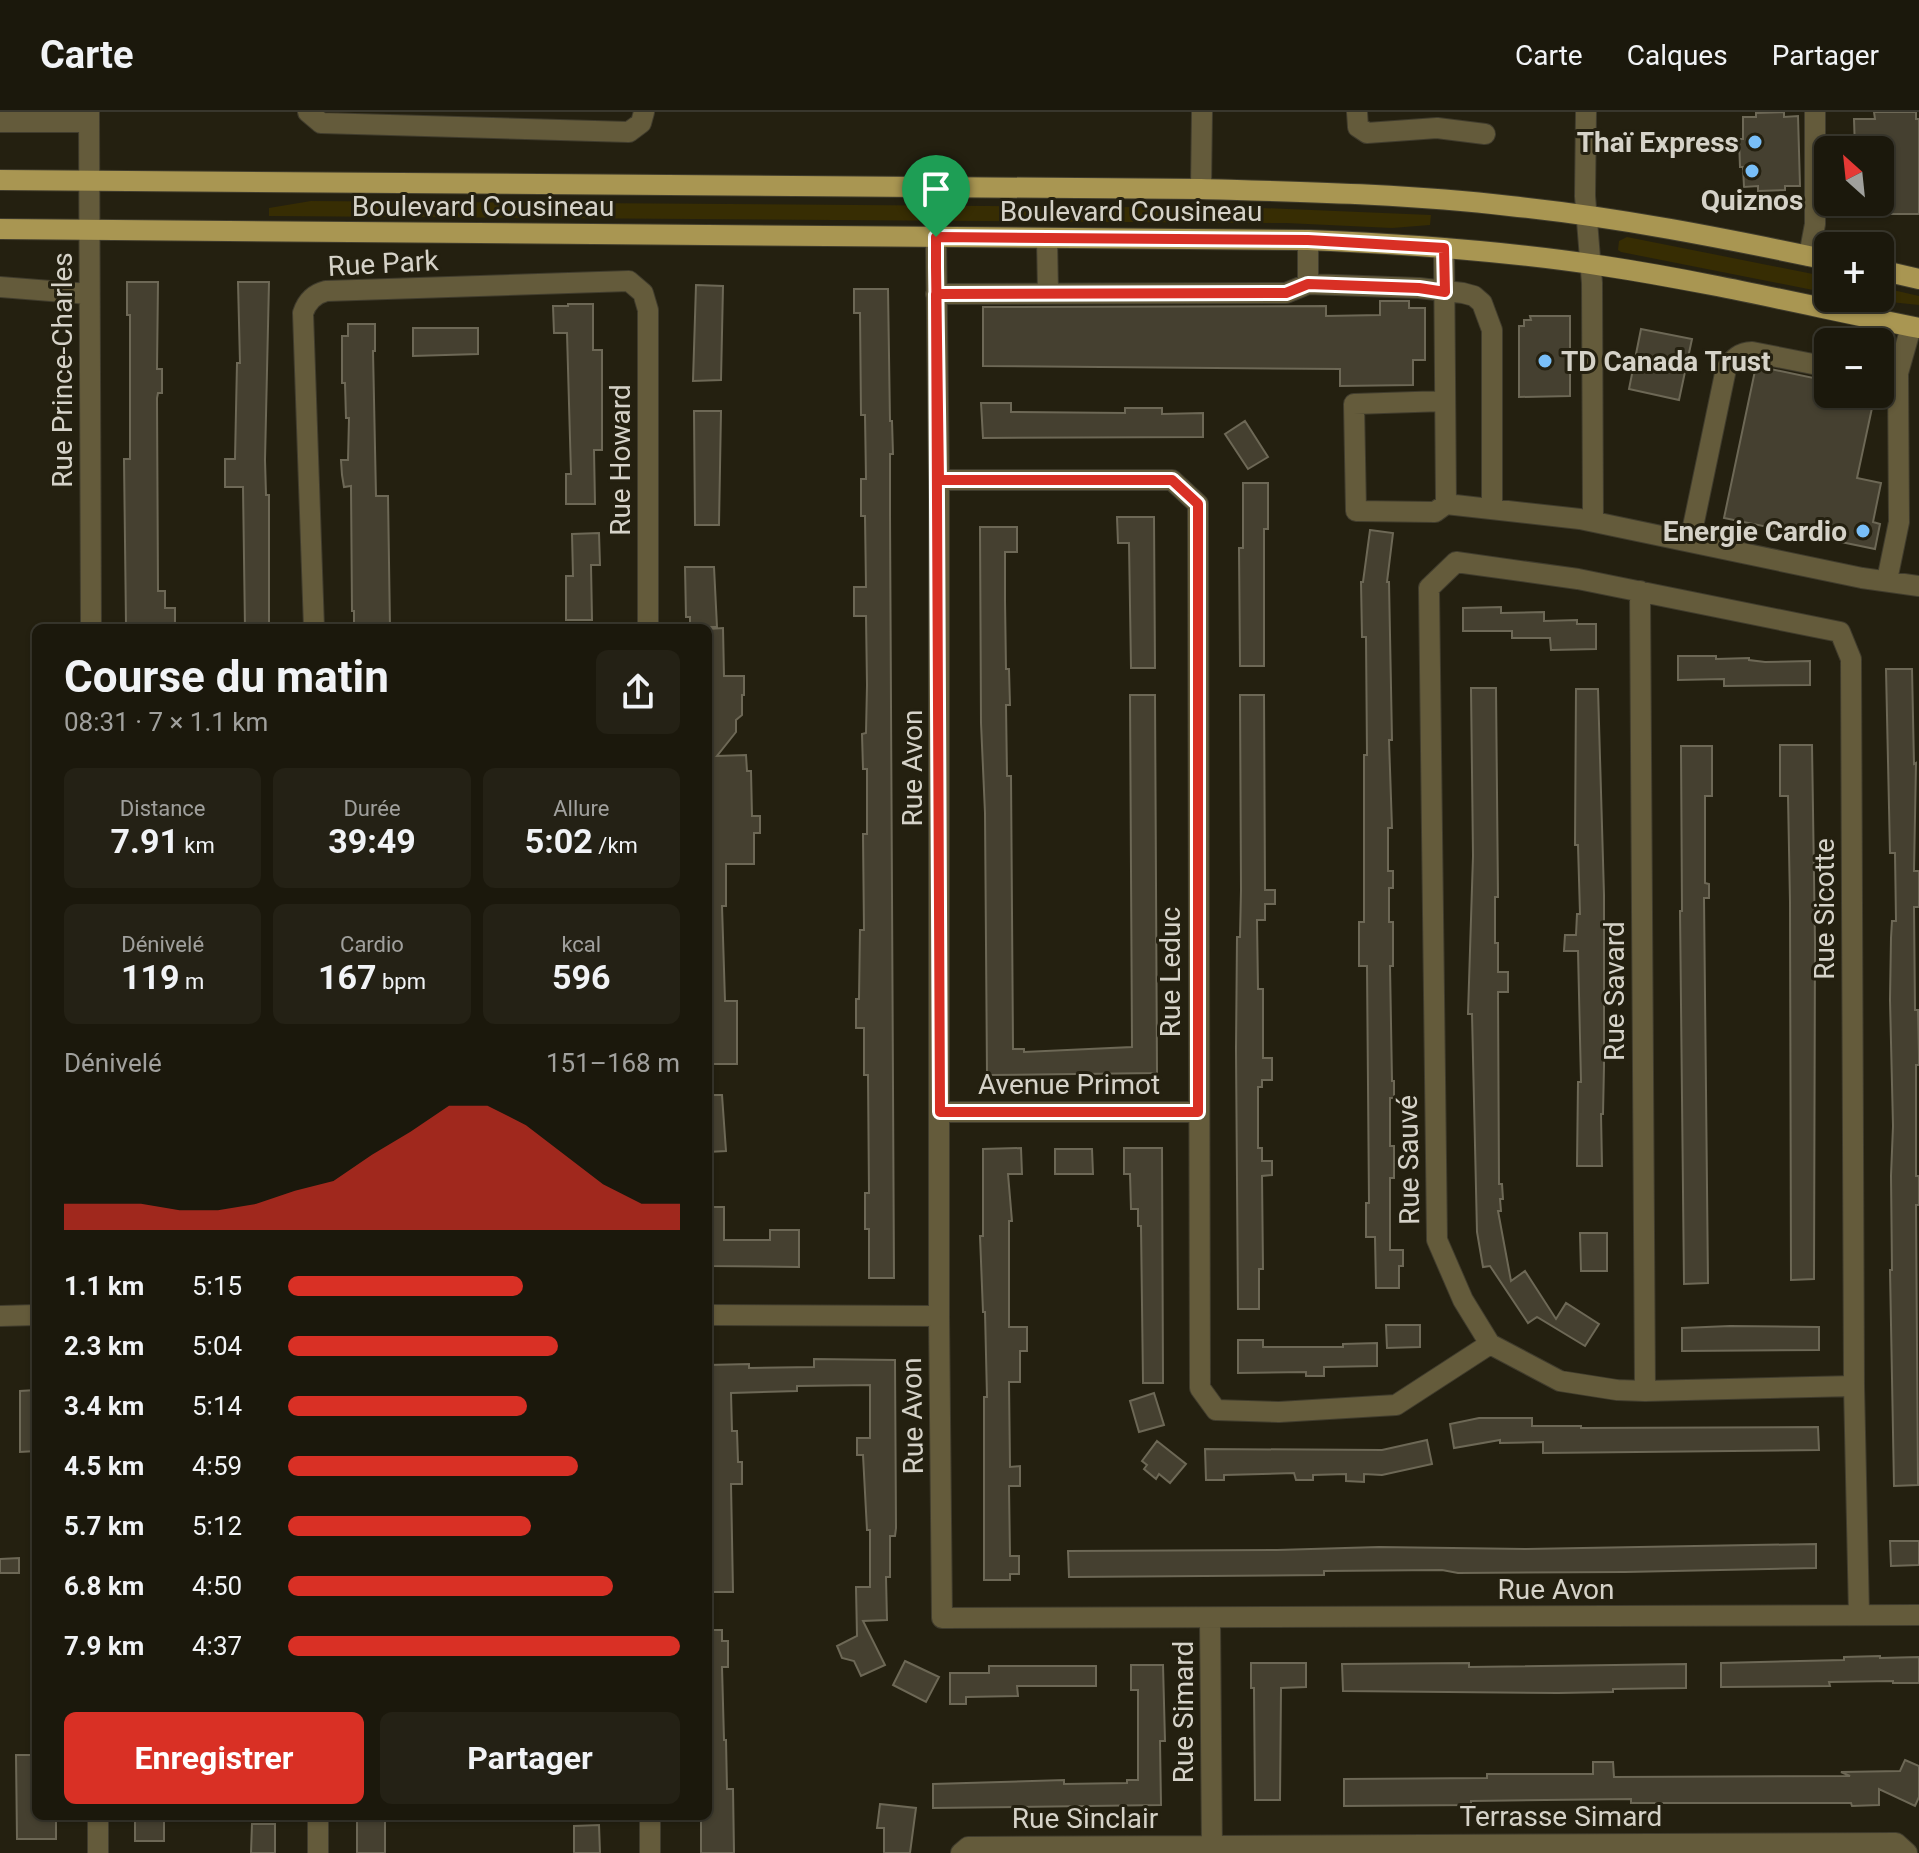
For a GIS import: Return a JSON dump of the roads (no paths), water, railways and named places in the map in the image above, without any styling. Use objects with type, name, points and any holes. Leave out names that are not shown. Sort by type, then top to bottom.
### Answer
[{"type":"main road","name":"Boulevard Cousineau","points":[[0,180],[1201,189],[1416,197],[1586,215],[1814,257]]},
{"type":"main road","name":"Boulevard Cousineau","points":[[0,229],[1308,240],[1444,248],[1591,264],[1915,328]]},
{"type":"main road","points":[[1894,273],[1919,279]]},
{"type":"street","points":[[308,112],[321,123],[629,132],[641,123],[644,112]]},
{"type":"street","points":[[1201,189],[1202,112]]},
{"type":"street","points":[[1586,112],[1593,521]]},
{"type":"street","points":[[1815,112],[1816,232]]},
{"type":"street","points":[[1357,115],[1358,127],[1367,133],[1437,128],[1485,134]]},
{"type":"street","points":[[0,122],[89,117]]},
{"type":"street","name":"Rue Prince-Charles","points":[[89,117],[91,624]]},
{"type":"street","name":"Rue Avon","points":[[936,237],[942,1618],[1919,1615]]},
{"type":"street","points":[[1047,238],[1048,293]]},
{"type":"street","points":[[1308,240],[1308,284]]},
{"type":"street","points":[[1444,248],[1446,504]]},
{"type":"street","name":"Rue Park","points":[[314,624],[303,313],[310,300],[317,293],[326,291],[629,281],[643,293]]},
{"type":"street","points":[[936,294],[1286,293],[1308,284],[1419,288],[1463,293],[1479,299],[1492,330],[1492,509]]},
{"type":"street","points":[[0,287],[89,294]]},
{"type":"street","name":"Rue Howard","points":[[643,293],[648,310],[648,624]]},
{"type":"street","points":[[1894,369],[1915,328]]},
{"type":"street","points":[[1690,541],[1726,369],[1730,363],[1741,354],[1752,352],[1814,364]]},
{"type":"street","points":[[1445,401],[1354,404],[1356,511],[1435,512],[1446,504],[1593,521],[1862,578],[1919,586]]},
{"type":"street","points":[[1887,580],[1899,522],[1891,408]]},
{"type":"street","name":"Rue Leduc","points":[[939,480],[1172,480],[1198,504],[1200,1388],[1216,1410],[1279,1412],[1396,1405],[1490,1344]]},
{"type":"street","name":"Rue Sicotte","points":[[1429,588],[1456,562],[1640,591],[1840,632],[1851,659],[1854,1386],[1859,1615]]},
{"type":"street","name":"Rue Sauvé","points":[[1429,588],[1437,1240],[1463,1300],[1490,1344]]},
{"type":"street","name":"Rue Savard","points":[[1640,591],[1645,1391]]},
{"type":"street","name":"Avenue Primot","points":[[940,1112],[1198,1112]]},
{"type":"street","points":[[0,1316],[32,1315]]},
{"type":"street","points":[[712,1315],[939,1316]]},
{"type":"street","points":[[1490,1344],[1560,1381],[1617,1390],[1854,1386]]},
{"type":"street","name":"Rue Simard","points":[[1210,1619],[1212,1850]]},
{"type":"street","points":[[98,1820],[98,1853]]},
{"type":"street","points":[[318,1820],[318,1853]]},
{"type":"street","points":[[650,1820],[650,1853]]},
{"type":"street","name":"Terrasse Simard","points":[[1212,1850],[1896,1843],[1907,1853]]},
{"type":"street","name":"Rue Sinclair","points":[[961,1853],[968,1847],[1212,1850]]},
{"type":"place","name":"Thaï Express","points":[[1755,142]]},
{"type":"place","name":"Quiznos","points":[[1752,171]]},
{"type":"place","name":"TD Canada Trust","points":[[1545,361]]},
{"type":"place","name":"Energie Cardio","points":[[1863,531]]}]
